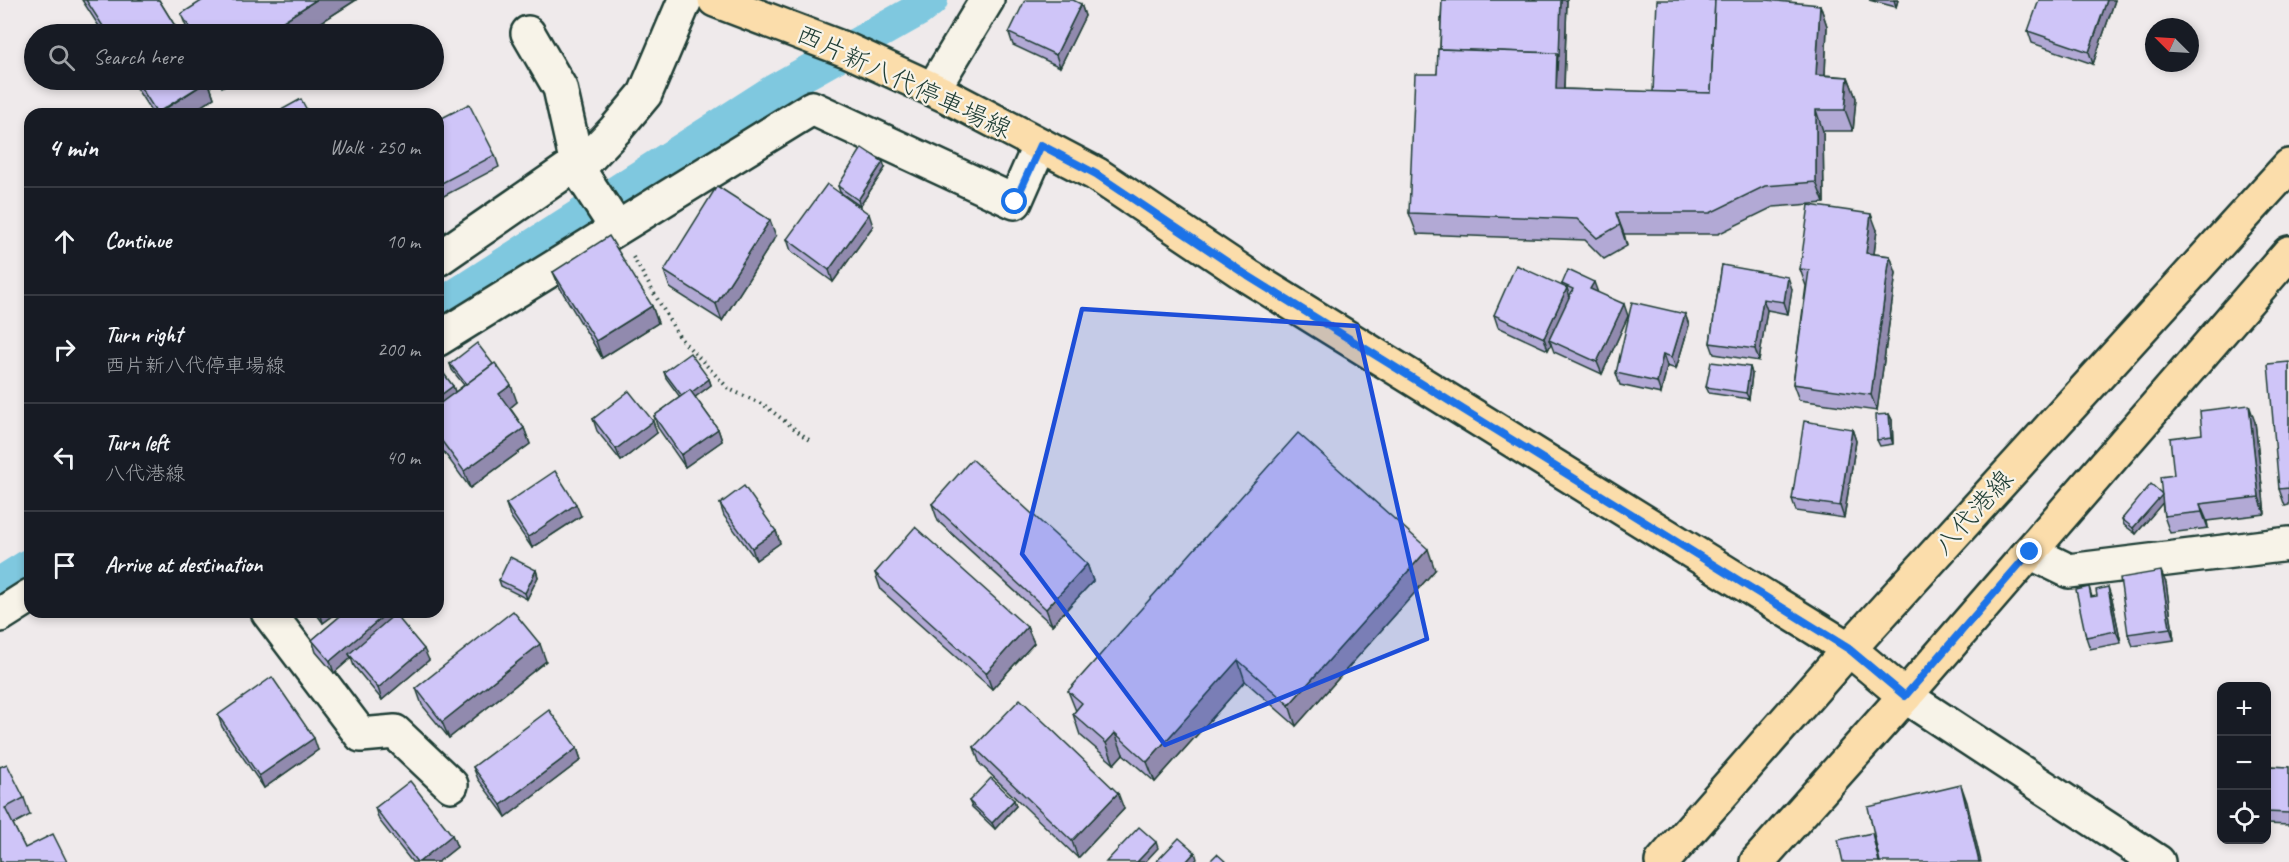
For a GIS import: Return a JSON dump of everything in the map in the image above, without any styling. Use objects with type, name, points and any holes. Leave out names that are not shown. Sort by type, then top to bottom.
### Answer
[{"type":"main road","name":"西片新八代停車場線","points":[[715,0],[849,51],[933,89],[1096,174],[1248,276],[1849,649],[1905,696]]},
{"type":"main road","name":"八代港線","points":[[1662,862],[1849,649],[2289,166]]},
{"type":"main road","points":[[1757,862],[1905,696],[2289,253]]},
{"type":"street","points":[[444,255],[578,168],[615,130],[645,94],[685,0]]},
{"type":"street","points":[[933,89],[987,0]]},
{"type":"street","points":[[528,33],[560,88],[578,168],[615,226]]},
{"type":"street","points":[[444,335],[615,226],[812,108],[1015,202],[1041,145]]},
{"type":"street","points":[[2030,552],[2069,571],[2289,544]]},
{"type":"street","points":[[0,615],[24,600]]},
{"type":"street","points":[[273,618],[361,735],[395,732],[451,785]]},
{"type":"street","points":[[1905,696],[2158,862]]},
{"type":"path","points":[[615,226],[680,338],[729,390],[764,405],[809,440]]},
{"type":"highlighted area","points":[[1082,309],[1357,326],[1427,639],[1165,745],[1022,554]]},
{"type":"building","points":[[86,0],[159,0],[174,24],[102,24]]},
{"type":"building","points":[[203,0],[316,0],[279,24],[188,24],[181,14]]},
{"type":"building","points":[[1025,0],[1073,0],[1081,4],[1056,55],[1009,33]]},
{"type":"building","points":[[1442,0],[1561,0],[1559,57],[1557,53],[1440,49]]},
{"type":"building","points":[[1657,0],[1715,0],[1711,93],[1653,92]]},
{"type":"building","points":[[1715,0],[1767,0],[1820,5],[1816,75],[1848,77],[1845,110],[1816,110],[1816,182],[1765,186],[1710,213],[1616,213],[1620,225],[1597,238],[1577,219],[1409,213],[1415,74],[1437,74],[1438,49],[1557,53],[1556,89],[1711,93]]},
{"type":"building","points":[[2039,0],[2107,0],[2089,52],[2028,31]]},
{"type":"building","points":[[142,90],[194,90],[165,108],[154,108]]},
{"type":"building","points":[[301,99],[306,108],[285,108]]},
{"type":"building","points":[[469,104],[495,155],[444,182],[444,117]]},
{"type":"building","points":[[862,148],[883,162],[858,200],[838,186]]},
{"type":"building","points":[[827,184],[869,214],[829,270],[787,239]]},
{"type":"building","points":[[717,186],[770,220],[716,304],[664,271]]},
{"type":"building","points":[[1809,205],[1871,214],[1866,253],[1890,256],[1871,395],[1793,384],[1809,270],[1800,269]]},
{"type":"building","points":[[609,236],[652,306],[596,341],[553,272]]},
{"type":"building","points":[[1516,265],[1567,288],[1544,338],[1494,315]]},
{"type":"building","points":[[1722,265],[1788,277],[1784,302],[1763,299],[1755,349],[1710,343]]},
{"type":"building","points":[[1568,270],[1594,282],[1590,289],[1624,304],[1597,362],[1549,340],[1573,289],[1562,284]]},
{"type":"building","points":[[1632,302],[1685,314],[1672,357],[1663,354],[1657,382],[1616,373]]},
{"type":"building","points":[[477,343],[493,364],[466,384],[450,364]]},
{"type":"building","points":[[690,353],[709,379],[692,392],[690,390],[682,396],[664,372]]},
{"type":"building","points":[[1711,362],[1750,367],[1746,393],[1706,387]]},
{"type":"building","points":[[2289,362],[2289,488],[2279,489],[2268,364]]},
{"type":"building","points":[[495,363],[511,385],[499,394],[524,428],[464,471],[444,444],[444,401]]},
{"type":"building","points":[[444,374],[453,386],[444,393]]},
{"type":"building","points":[[690,390],[718,429],[681,455],[654,416]]},
{"type":"building","points":[[629,391],[653,421],[616,449],[593,419]]},
{"type":"building","points":[[2249,405],[2259,497],[2200,504],[2202,512],[2164,516],[2160,477],[2174,475],[2170,438],[2202,434],[2200,411]]},
{"type":"building","points":[[1889,414],[1891,438],[1877,440],[1876,415]]},
{"type":"building","points":[[1804,421],[1852,429],[1840,506],[1792,499]]},
{"type":"building","points":[[1298,433],[1428,549],[1289,705],[1238,660],[1147,762],[1115,733],[1106,743],[1073,714],[1082,703],[1068,691]]},
{"type":"building","points":[[972,459],[1087,564],[1046,609],[932,504]]},
{"type":"building","points":[[555,471],[576,504],[528,537],[506,504]]},
{"type":"building","points":[[2151,484],[2162,495],[2133,528],[2122,519]]},
{"type":"building","points":[[744,486],[776,531],[752,548],[720,504]]},
{"type":"building","points":[[915,527],[1027,627],[986,673],[875,573]]},
{"type":"building","points":[[510,557],[536,570],[525,593],[499,580]]},
{"type":"building","points":[[2161,571],[2170,628],[2128,634],[2120,578]]},
{"type":"building","points":[[2089,587],[2091,597],[2097,596],[2096,590],[2108,587],[2116,631],[2086,637],[2076,590]]},
{"type":"building","points":[[513,611],[540,644],[442,722],[416,688]]},
{"type":"building","points":[[338,618],[381,618],[330,661],[312,640]]},
{"type":"building","points":[[390,618],[398,618],[424,649],[378,688],[349,654]]},
{"type":"building","points":[[272,677],[314,738],[259,776],[218,715]]},
{"type":"building","points":[[1020,699],[1118,793],[1072,841],[974,747]]},
{"type":"building","points":[[549,710],[577,748],[501,805],[473,767]]},
{"type":"building","points":[[7,764],[24,798],[5,808],[25,848],[53,834],[67,862],[0,862],[0,767]]},
{"type":"building","points":[[2271,766],[2289,767],[2289,813],[2271,812]]},
{"type":"building","points":[[991,778],[1014,800],[992,823],[969,801]]},
{"type":"building","points":[[410,781],[452,835],[419,862],[375,808]]},
{"type":"building","points":[[1961,785],[1979,862],[1880,862],[1868,807]]},
{"type":"building","points":[[1139,827],[1156,842],[1137,862],[1106,862]]},
{"type":"building","points":[[1872,833],[1879,862],[1843,862],[1838,840]]},
{"type":"building","points":[[1179,838],[1195,852],[1186,862],[1156,862]]},
{"type":"building","points":[[1217,854],[1226,862],[1209,862]]},
{"type":"waterway","points":[[444,303],[774,91],[918,10],[931,0]]},
{"type":"waterway","points":[[0,584],[24,569]]},
{"type":"route","points":[[1015,202],[1041,145],[1096,174],[1248,276],[1849,649],[1905,696],[2030,552]]}]
